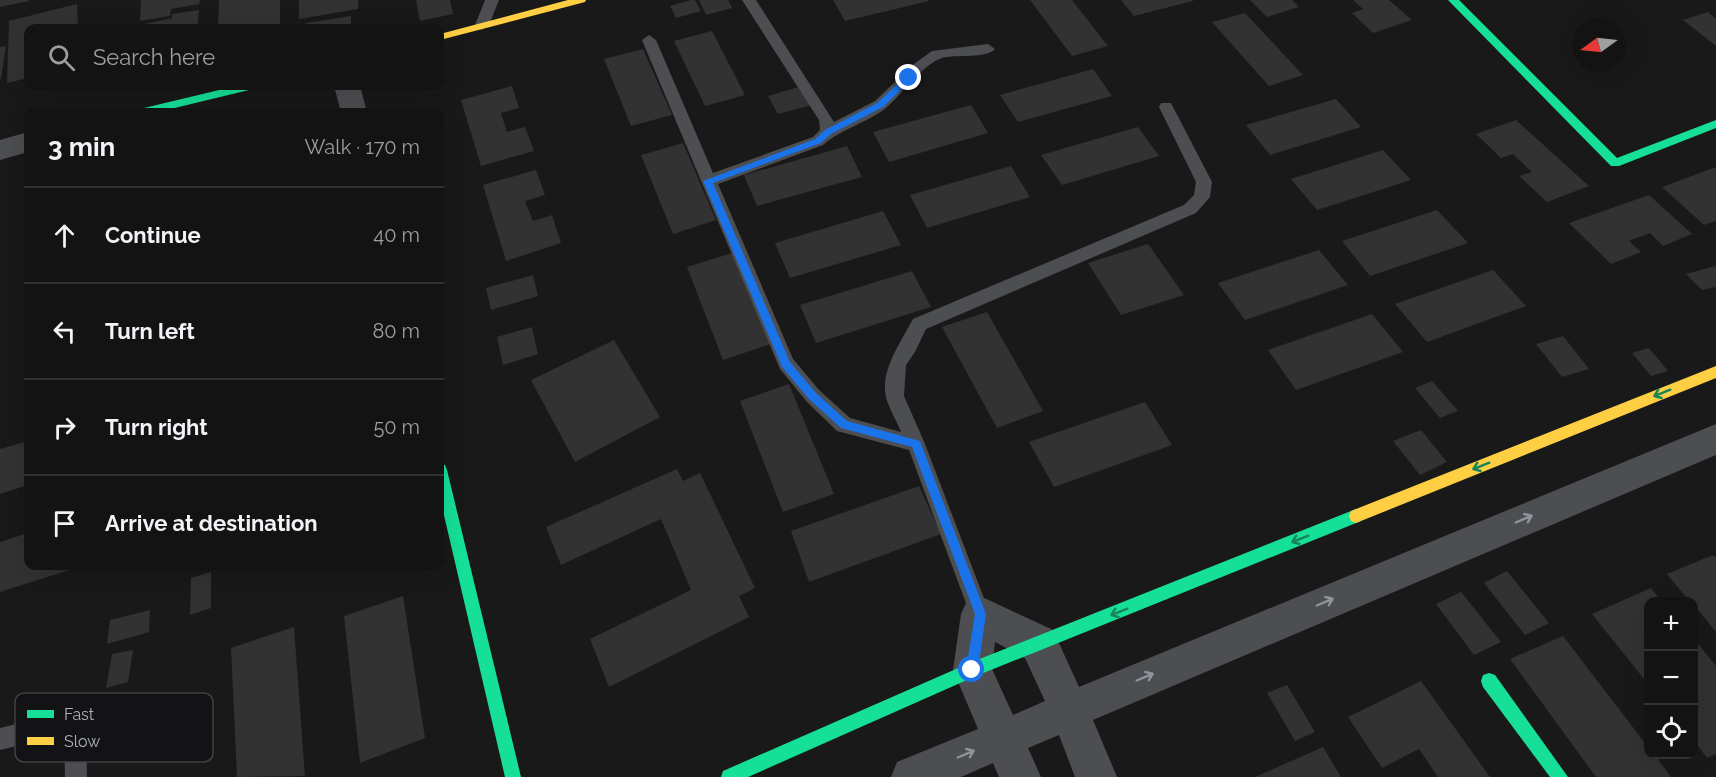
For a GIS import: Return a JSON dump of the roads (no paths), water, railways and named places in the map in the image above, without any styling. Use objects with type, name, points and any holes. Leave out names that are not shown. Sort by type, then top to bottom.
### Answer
[{"type":"street","points":[[444,36],[482,25],[534,5],[580,0]]},
{"type":"street","points":[[1453,0],[1615,163],[1716,124]]},
{"type":"street","points":[[160,108],[233,90]]},
{"type":"street","points":[[349,90],[353,108]]},
{"type":"street","points":[[0,150],[24,143]]},
{"type":"street","points":[[729,777],[972,670],[1716,372]]},
{"type":"street","points":[[912,777],[1069,709],[1716,439]]},
{"type":"street","points":[[444,488],[513,777]]},
{"type":"street","points":[[1020,777],[972,670],[980,614],[1039,644],[1069,709],[1096,777]]},
{"type":"street","points":[[1489,681],[1560,777]]},
{"type":"lane","points":[[482,25],[492,0]]},
{"type":"lane","points":[[750,0],[826,120],[828,132]]},
{"type":"lane","points":[[649,40],[786,364],[813,396],[844,425],[916,444]]},
{"type":"lane","points":[[708,181],[818,141],[828,132],[880,105],[919,67],[937,54],[988,49]]},
{"type":"lane","points":[[980,614],[916,444],[895,396],[897,363],[909,347],[920,324],[1190,209],[1202,197],[1204,182],[1166,107]]},
{"type":"lane","points":[[0,739],[15,735]]},
{"type":"lane","points":[[76,762],[76,777]]}]
